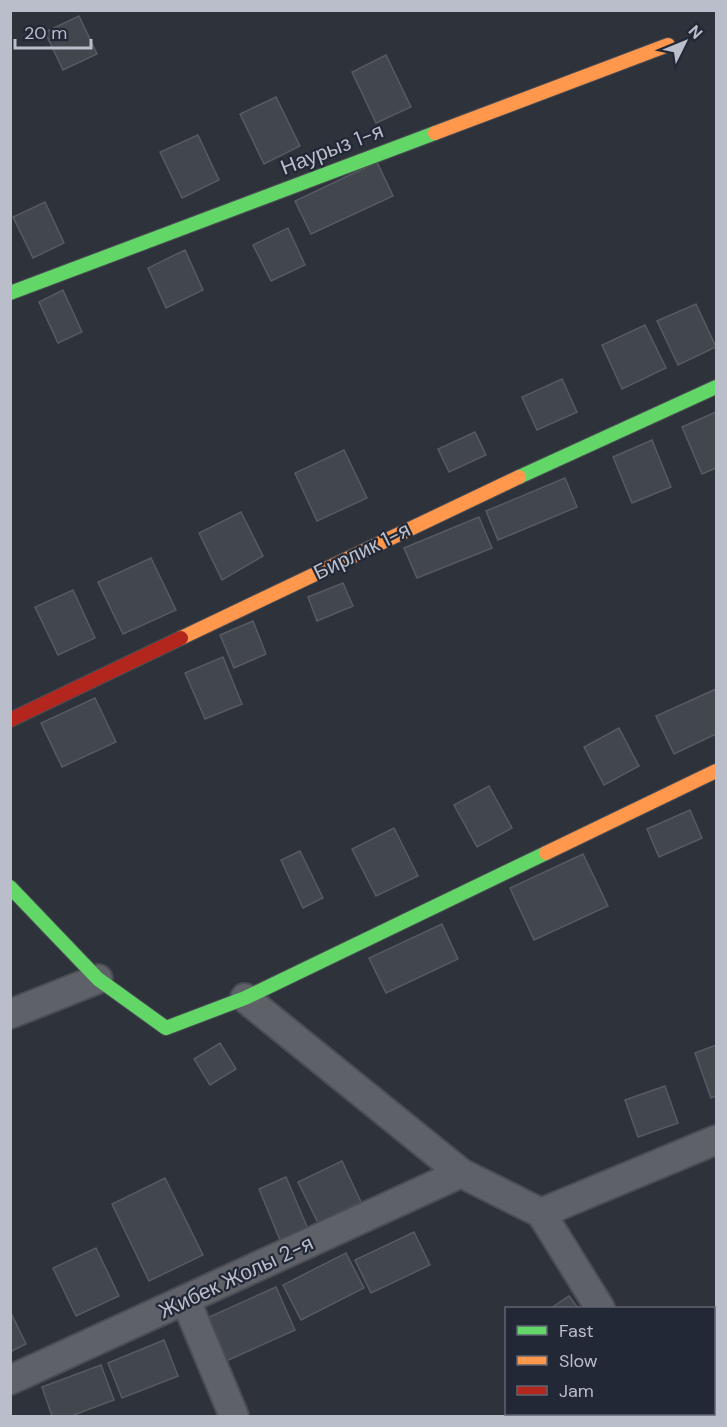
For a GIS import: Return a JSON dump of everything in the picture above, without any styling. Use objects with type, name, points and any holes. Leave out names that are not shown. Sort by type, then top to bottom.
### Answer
[{"type":"street","name":"Наурыз 1-я","points":[[10,293],[668,45]]},
{"type":"street","name":"Бирлик 1-я","points":[[10,720],[590,442],[717,387]]},
{"type":"street","points":[[10,887],[98,979],[166,1028],[245,998],[717,771]]},
{"type":"street","points":[[10,1014],[98,979]]},
{"type":"street","points":[[245,998],[461,1173],[541,1213],[599,1307]]},
{"type":"street","points":[[541,1213],[717,1140]]},
{"type":"street","name":"Жибек Жолы 2-я","points":[[10,1380],[461,1173]]},
{"type":"street","points":[[186,1301],[234,1416]]},
{"type":"building","points":[[79,16],[97,54],[63,70],[45,32]]},
{"type":"building","points":[[386,55],[411,107],[376,123],[352,72]]},
{"type":"building","points":[[276,97],[300,146],[264,164],[240,114]]},
{"type":"building","points":[[198,135],[219,180],[182,198],[160,152]]},
{"type":"building","points":[[377,162],[393,196],[311,234],[295,201]]},
{"type":"building","points":[[45,202],[64,243],[33,258],[13,217]]},
{"type":"building","points":[[288,228],[305,265],[271,281],[253,245]]},
{"type":"building","points":[[185,250],[203,290],[166,308],[148,268]]},
{"type":"building","points":[[63,290],[82,332],[58,343],[39,302]]},
{"type":"building","points":[[696,304],[716,347],[678,365],[657,321]]},
{"type":"building","points":[[645,325],[666,368],[622,389],[602,345]]},
{"type":"building","points":[[562,379],[577,412],[537,430],[522,397]]},
{"type":"building","points":[[716,412],[716,468],[702,474],[682,427]]},
{"type":"building","points":[[475,432],[486,455],[449,472],[438,449]]},
{"type":"building","points":[[652,440],[671,487],[632,503],[613,457]]},
{"type":"building","points":[[344,450],[367,498],[317,521],[295,473]]},
{"type":"building","points":[[565,478],[577,507],[498,540],[486,511]]},
{"type":"building","points":[[241,512],[263,556],[222,580],[199,533]]},
{"type":"building","points":[[479,517],[492,548],[417,578],[404,548]]},
{"type":"building","points":[[151,558],[176,610],[123,634],[98,582]]},
{"type":"building","points":[[343,583],[353,606],[317,621],[308,597]]},
{"type":"building","points":[[73,590],[95,638],[58,655],[35,607]]},
{"type":"building","points":[[253,621],[266,654],[234,668],[220,635]]},
{"type":"building","points":[[223,657],[242,704],[205,719],[185,673]]},
{"type":"building","points":[[716,689],[716,734],[674,754],[656,716]]},
{"type":"building","points":[[95,698],[116,742],[62,767],[41,723]]},
{"type":"building","points":[[619,728],[639,766],[604,785],[584,747]]},
{"type":"building","points":[[489,786],[512,828],[477,847],[454,805]]},
{"type":"building","points":[[690,810],[702,838],[659,857],[647,829]]},
{"type":"building","points":[[394,828],[418,876],[376,896],[352,849]]},
{"type":"building","points":[[300,851],[323,898],[303,908],[281,860]]},
{"type":"building","points":[[583,854],[608,906],[534,940],[510,888]]},
{"type":"building","points":[[442,924],[458,959],[386,993],[369,958]]},
{"type":"building","points":[[220,1043],[236,1069],[210,1085],[194,1059]]},
{"type":"building","points":[[716,1045],[716,1096],[711,1098],[695,1053]]},
{"type":"building","points":[[665,1086],[678,1123],[638,1137],[625,1100]]},
{"type":"building","points":[[342,1161],[361,1202],[318,1223],[298,1182]]},
{"type":"building","points":[[286,1177],[308,1229],[280,1240],[259,1189]]},
{"type":"building","points":[[165,1178],[203,1255],[149,1281],[112,1204]]},
{"type":"building","points":[[414,1232],[430,1265],[371,1293],[355,1260]]},
{"type":"building","points":[[96,1248],[119,1296],[76,1316],[53,1268]]},
{"type":"building","points":[[346,1253],[364,1288],[301,1320],[283,1285]]},
{"type":"building","points":[[276,1287],[295,1330],[224,1362],[205,1319]]},
{"type":"building","points":[[569,1296],[577,1307],[552,1307]]},
{"type":"building","points":[[10,1311],[26,1344],[10,1352]]},
{"type":"building","points":[[164,1340],[178,1376],[122,1398],[108,1363]]},
{"type":"building","points":[[101,1365],[114,1400],[71,1416],[52,1416],[42,1387]]},
{"type":"traffic: fast","points":[[10,293],[435,133]]},
{"type":"traffic: fast","points":[[519,477],[716,387]]},
{"type":"traffic: fast","points":[[10,887],[98,979],[166,1028],[245,998],[546,853]]},
{"type":"traffic: slow","points":[[435,133],[668,45]]},
{"type":"traffic: slow","points":[[181,638],[519,477]]},
{"type":"traffic: slow","points":[[546,853],[716,771]]},
{"type":"traffic: jam","points":[[10,720],[181,638]]}]
